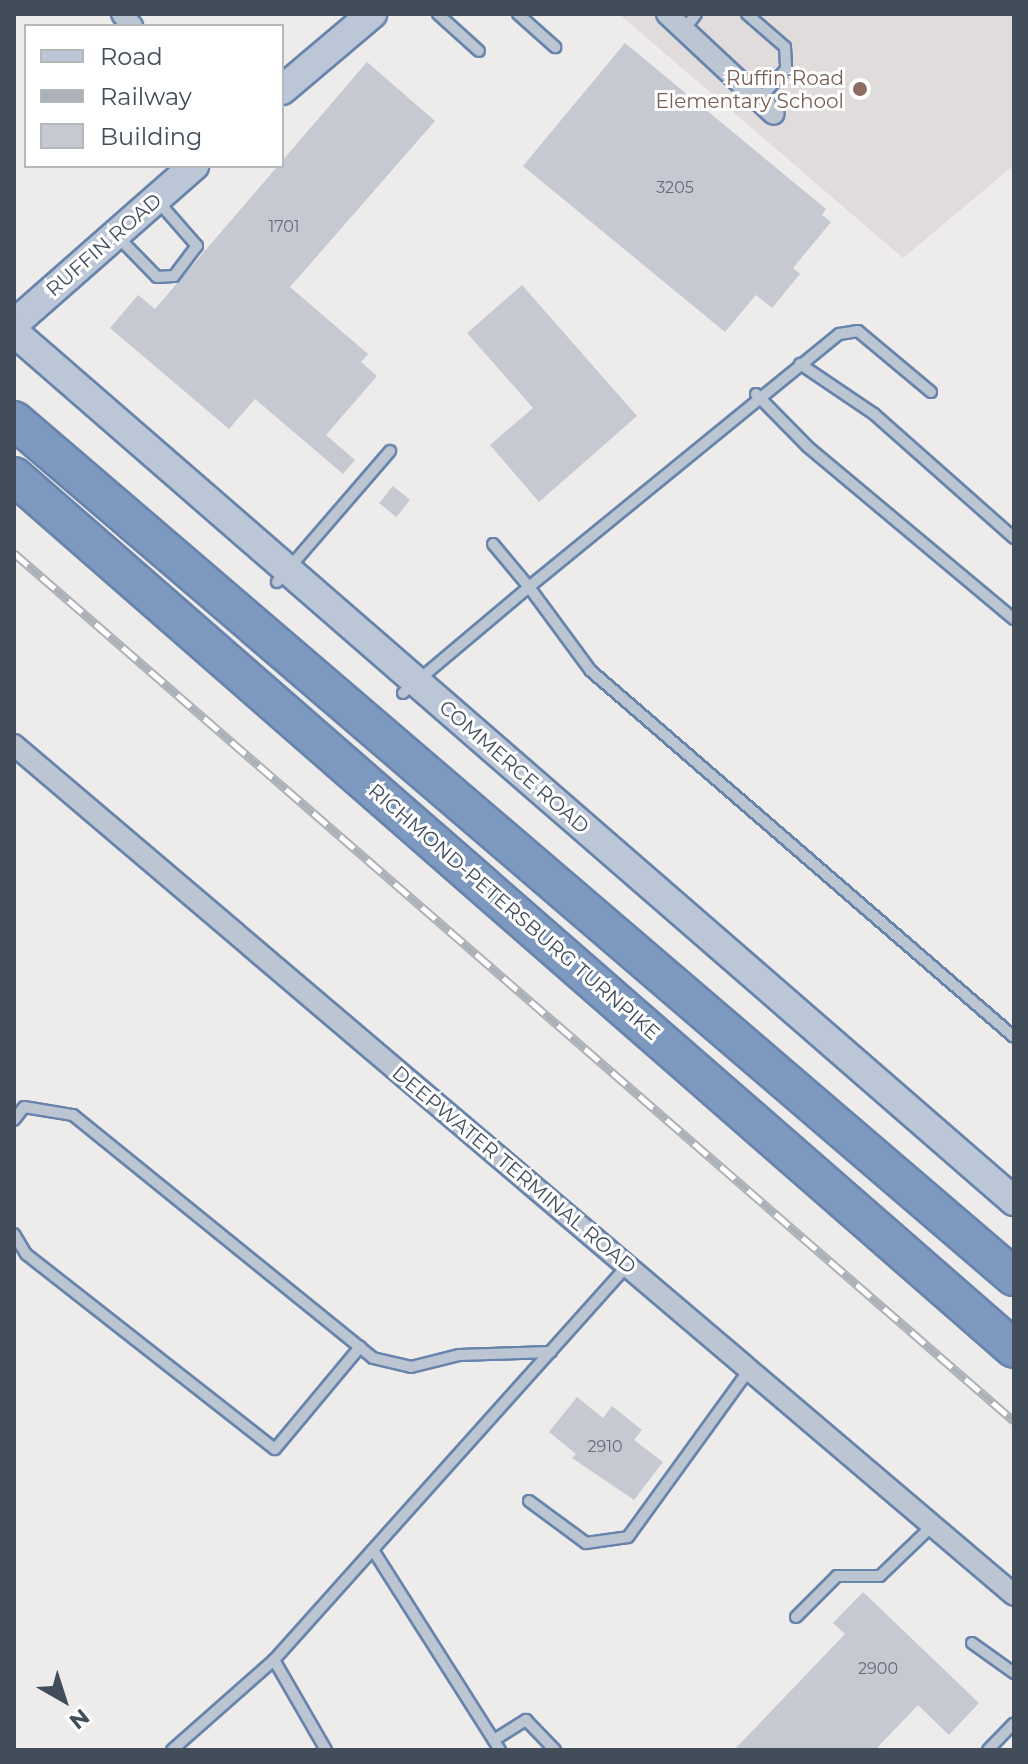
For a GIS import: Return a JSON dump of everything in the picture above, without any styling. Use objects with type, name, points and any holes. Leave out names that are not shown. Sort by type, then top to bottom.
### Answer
[{"type":"highway","points":[[14,420],[1014,1277]]},
{"type":"highway","name":"RICHMOND-PETERSBURG TURNPIKE","points":[[14,476],[1014,1349]]},
{"type":"main road","points":[[284,88],[372,14]]},
{"type":"main road","name":"RUFFIN ROAD","points":[[14,324],[192,168]]},
{"type":"main road","name":"COMMERCE ROAD","points":[[14,332],[282,576],[1014,1219]]},
{"type":"main road","name":"COMMERCE ROAD","points":[[14,354],[282,576]]},
{"type":"main road","name":"COMMERCE ROAD","points":[[409,687],[1014,1201]]},
{"type":"street","points":[[667,14],[690,22],[766,107]]},
{"type":"street","name":"DEEPWATER TERMINAL ROAD","points":[[14,745],[1014,1595]]},
{"type":"lane","points":[[438,14],[479,51]]},
{"type":"lane","points":[[518,14],[555,47]]},
{"type":"lane","points":[[747,14],[785,47],[786,69],[766,107]]},
{"type":"lane","points":[[116,235],[157,277],[174,276],[197,246],[156,199]]},
{"type":"lane","points":[[409,687],[756,394],[839,334],[858,331],[931,392]]},
{"type":"lane","points":[[800,364],[874,414],[1014,538]]},
{"type":"lane","points":[[756,394],[808,447],[1014,619]]},
{"type":"lane","points":[[282,576],[390,451]]},
{"type":"lane","points":[[493,544],[591,671],[1014,1037]]},
{"type":"lane","points":[[14,1120],[24,1107],[73,1115],[360,1347],[411,1367],[459,1355],[551,1352]]},
{"type":"lane","points":[[14,1234],[26,1254],[275,1449],[360,1347]]},
{"type":"lane","points":[[172,1750],[274,1660],[627,1266]]},
{"type":"lane","points":[[529,1501],[586,1543],[628,1537],[749,1370]]},
{"type":"lane","points":[[796,1617],[837,1576],[880,1576],[932,1526]]},
{"type":"lane","points":[[373,1550],[497,1745],[526,1720],[555,1750]]},
{"type":"lane","points":[[972,1643],[1014,1673]]},
{"type":"lane","points":[[274,1660],[326,1750]]},
{"type":"lane","points":[[988,1750],[1014,1723]]},
{"type":"shaded area","name":"Ruffin Road Elementary School","points":[[619,14],[1014,14],[1014,165],[903,258]]},
{"type":"building","points":[[625,43],[826,209],[822,215],[831,222],[793,268],[800,274],[772,308],[756,295],[725,332],[523,166]]},
{"type":"building","points":[[367,62],[435,121],[290,287],[368,354],[361,362],[377,376],[326,435],[355,460],[343,474],[255,399],[229,429],[110,328],[138,295],[155,309],[276,168],[284,168],[284,159]]},
{"type":"building","points":[[522,285],[637,416],[539,502],[490,445],[533,408],[467,333]]},
{"type":"building","points":[[393,486],[410,500],[396,517],[379,503]]},
{"type":"building","points":[[577,1397],[603,1418],[612,1406],[642,1430],[634,1440],[663,1462],[634,1500],[572,1458],[576,1454],[549,1432]]},
{"type":"building","points":[[863,1592],[979,1703],[949,1735],[918,1705],[875,1750],[734,1750],[845,1634],[833,1623]]},
{"type":"railway","points":[[14,553],[1014,1421]]},
{"type":"place","name":"Ruffin Road Elementary School","points":[[860,89]]}]
